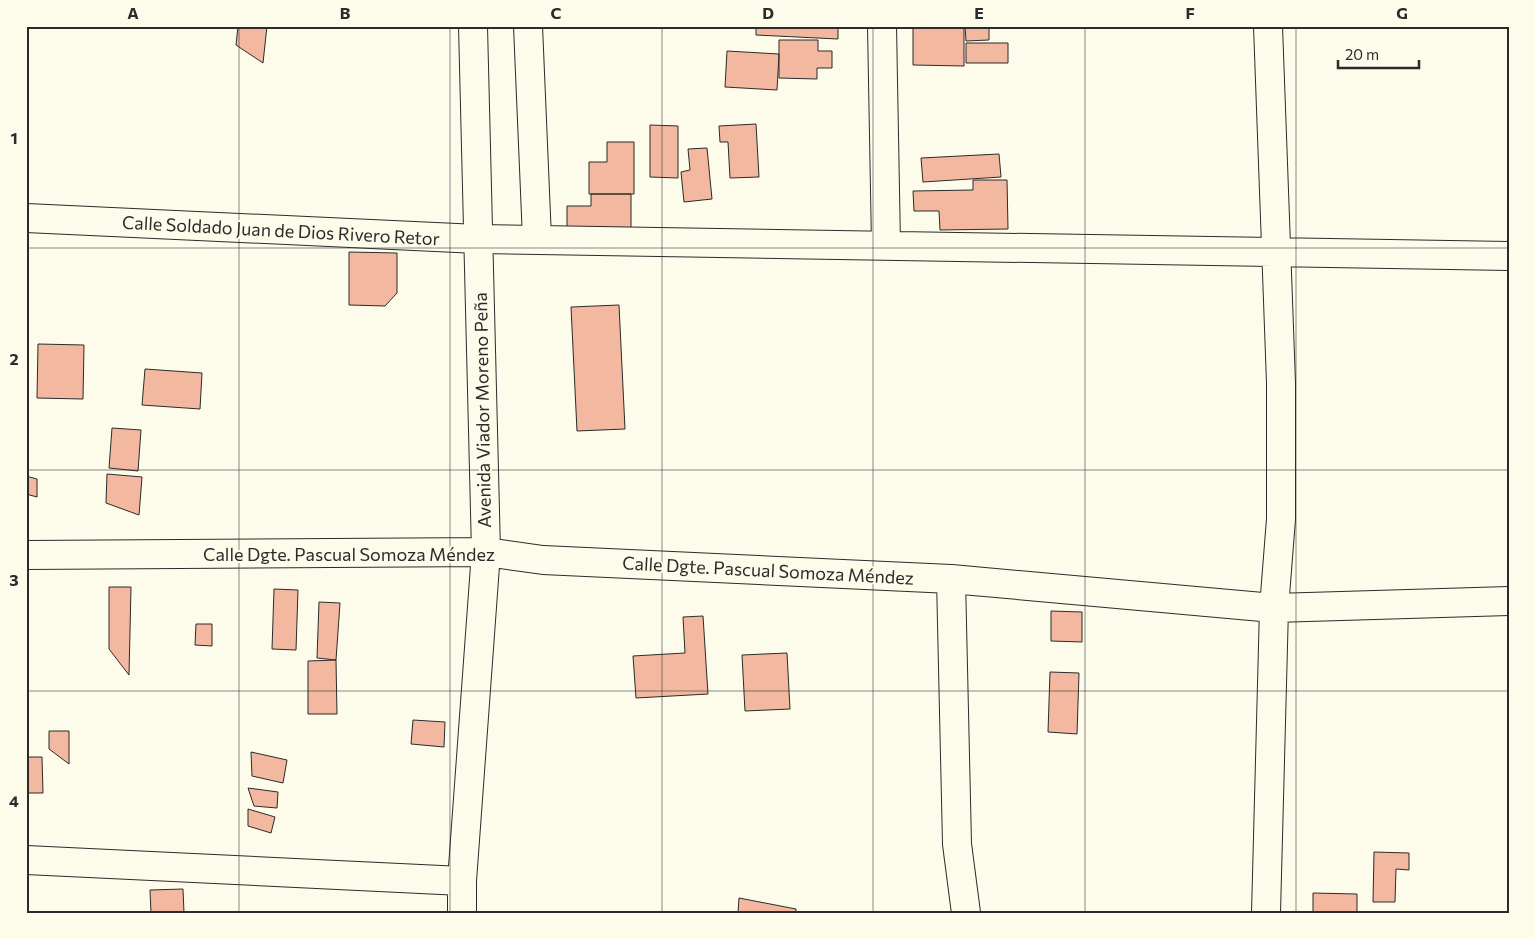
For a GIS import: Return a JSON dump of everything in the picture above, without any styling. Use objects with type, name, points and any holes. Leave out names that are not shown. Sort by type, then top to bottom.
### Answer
[{"type":"street","name":"Avenida Viador Moreno Peña","points":[[462,913],[462,881],[486,552],[473,26]]},
{"type":"street","points":[[528,26],[536,239]]},
{"type":"street","points":[[882,26],[886,245]]},
{"type":"street","points":[[1266,913],[1274,608],[1281,519],[1281,383],[1268,26]]},
{"type":"street","name":"Calle Soldado Juan de Dios Rivero Retor","points":[[26,218],[478,238],[1509,256]]},
{"type":"street","name":"Calle Dgte. Pascual Somoza Méndez","points":[[26,555],[486,552],[543,560],[951,579],[1274,608],[1509,601]]},
{"type":"street","points":[[951,579],[957,844],[966,913]]},
{"type":"street","points":[[26,860],[462,881]]},
{"type":"building","points":[[238,26],[267,26],[263,63],[236,45]]},
{"type":"building","points":[[756,26],[838,26],[838,39],[756,35]]},
{"type":"building","points":[[913,26],[964,26],[964,66],[913,65]]},
{"type":"building","points":[[965,26],[989,26],[989,40],[966,41]]},
{"type":"building","points":[[779,40],[818,40],[818,51],[832,51],[832,68],[817,68],[817,79],[779,78]]},
{"type":"building","points":[[966,43],[1008,43],[1008,63],[966,63]]},
{"type":"building","points":[[727,51],[779,54],[777,90],[725,87]]},
{"type":"building","points":[[756,124],[759,177],[730,178],[728,142],[720,142],[719,126]]},
{"type":"building","points":[[650,125],[678,126],[678,178],[650,177]]},
{"type":"building","points":[[607,142],[634,142],[634,194],[589,194],[589,162],[607,162]]},
{"type":"building","points":[[707,148],[712,199],[684,202],[681,172],[690,170],[688,149]]},
{"type":"building","points":[[999,154],[1001,177],[923,182],[921,158]]},
{"type":"building","points":[[973,180],[1007,180],[1008,229],[940,230],[939,211],[914,211],[913,191],[973,190]]},
{"type":"building","points":[[591,194],[631,194],[631,234],[567,235],[567,206],[591,206]]},
{"type":"building","points":[[349,252],[397,253],[397,293],[385,306],[349,305]]},
{"type":"building","points":[[619,305],[625,429],[577,431],[571,307]]},
{"type":"building","points":[[38,344],[84,345],[83,399],[37,398]]},
{"type":"building","points":[[145,369],[202,373],[200,409],[142,405]]},
{"type":"building","points":[[112,428],[141,430],[138,471],[109,468]]},
{"type":"building","points":[[107,474],[142,477],[139,515],[106,503]]},
{"type":"building","points":[[26,476],[37,479],[37,497],[26,494]]},
{"type":"building","points":[[109,587],[131,587],[129,675],[109,649]]},
{"type":"building","points":[[274,589],[298,590],[296,650],[272,649]]},
{"type":"building","points":[[319,602],[340,603],[336,660],[317,658]]},
{"type":"building","points":[[1051,611],[1082,612],[1082,642],[1051,641]]},
{"type":"building","points":[[703,616],[708,694],[636,698],[633,656],[685,653],[683,617]]},
{"type":"building","points":[[196,624],[212,624],[212,646],[195,645]]},
{"type":"building","points":[[787,653],[790,709],[745,711],[742,655]]},
{"type":"building","points":[[336,660],[337,714],[308,714],[308,661]]},
{"type":"building","points":[[1050,672],[1079,673],[1077,734],[1048,732]]},
{"type":"building","points":[[413,720],[445,722],[444,747],[411,744]]},
{"type":"building","points":[[49,731],[69,731],[69,764],[49,749]]},
{"type":"building","points":[[251,752],[287,760],[283,783],[252,776]]},
{"type":"building","points":[[26,757],[42,757],[43,793],[26,793]]},
{"type":"building","points":[[248,788],[278,792],[277,808],[254,806]]},
{"type":"building","points":[[248,809],[275,817],[271,833],[248,826]]},
{"type":"building","points":[[1374,852],[1409,853],[1409,870],[1396,869],[1395,902],[1373,902]]},
{"type":"building","points":[[183,889],[184,913],[151,913],[150,890]]},
{"type":"building","points":[[1313,893],[1357,894],[1357,913],[1313,913]]},
{"type":"building","points":[[739,898],[796,909],[796,913],[738,913]]}]
